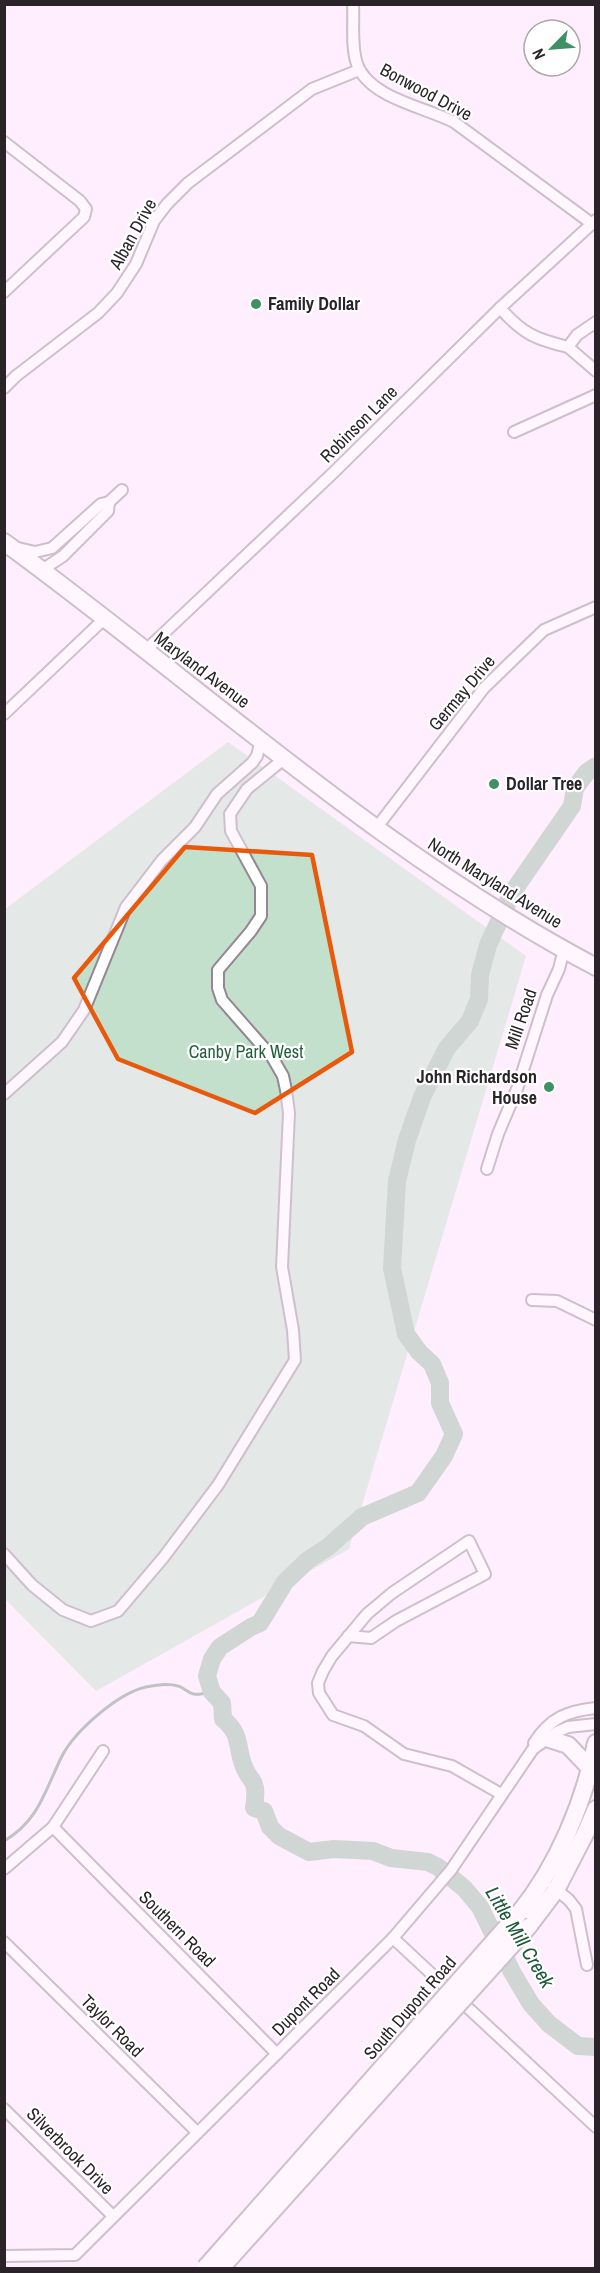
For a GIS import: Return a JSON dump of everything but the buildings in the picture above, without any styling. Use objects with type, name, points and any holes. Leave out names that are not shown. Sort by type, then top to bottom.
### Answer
[{"type":"main road","name":"Maryland Avenue","points":[[4,542],[377,827]]},
{"type":"main road","name":"North Maryland Avenue","points":[[377,827],[437,872],[519,923],[595,964]]},
{"type":"main road","points":[[546,1738],[568,1745],[590,1767]]},
{"type":"main road","name":"South Dupont Road","points":[[205,2268],[520,1912],[544,1877],[574,1813],[596,1743]]},
{"type":"main road","name":"South Dupont Road","points":[[220,2268],[528,1927],[556,1890],[596,1809]]},
{"type":"street","name":"Bonwood Drive","points":[[353,4],[355,55],[359,70],[369,82],[386,93],[454,122],[593,222]]},
{"type":"street","name":"Alban Drive","points":[[4,388],[16,376],[98,313],[117,293],[136,264],[154,222],[167,204],[188,183],[296,99],[312,89],[359,70]]},
{"type":"street","points":[[4,142],[80,201],[86,209],[84,217],[4,292]]},
{"type":"street","name":"Robinson Lane","points":[[145,651],[333,473],[500,308],[593,222]]},
{"type":"street","points":[[500,308],[513,322],[538,339],[568,347],[596,371]]},
{"type":"street","points":[[568,347],[577,335],[596,322]]},
{"type":"street","points":[[514,432],[596,395]]},
{"type":"street","points":[[4,542],[35,552],[52,548],[101,504],[109,502],[122,490]]},
{"type":"street","points":[[42,570],[63,556],[108,511],[109,502]]},
{"type":"street","name":"Germay Drive","points":[[377,827],[484,688],[544,630],[596,608]]},
{"type":"street","points":[[4,714],[104,619]]},
{"type":"street","points":[[4,1094],[62,1042],[84,1010],[126,907],[162,860],[195,826],[218,794],[252,763],[257,756],[261,739]]},
{"type":"street","points":[[4,1554],[33,1585],[63,1610],[91,1621],[118,1611],[163,1558],[219,1485],[295,1360],[293,1330],[282,1267],[289,1113],[286,1090],[283,1076],[272,1057],[222,1000],[217,977],[218,970],[251,932],[261,915],[261,886],[231,831],[230,814],[246,789],[285,758]]},
{"type":"street","name":"Mill Road","points":[[487,1168],[517,1089],[524,1060],[547,995],[559,969],[564,949]]},
{"type":"street","points":[[532,1300],[557,1301],[596,1320]]},
{"type":"street","points":[[348,1636],[371,1638],[396,1621],[485,1574],[469,1541],[392,1593],[367,1614],[348,1636],[332,1656],[318,1683],[319,1694],[333,1715],[364,1726],[404,1754],[452,1766],[501,1794]]},
{"type":"street","name":"Dupont Road","points":[[4,2256],[75,2255],[393,1938],[451,1870],[533,1749],[541,1732],[559,1716],[578,1710],[596,1708]]},
{"type":"street","name":"Dupont Road","points":[[533,1749],[546,1738],[568,1727],[596,1724]]},
{"type":"street","points":[[4,1869],[53,1827],[103,1750]]},
{"type":"street","name":"Southern Road","points":[[53,1827],[277,2054]]},
{"type":"street","points":[[544,1877],[576,1909],[582,1929],[587,1965]]},
{"type":"street","points":[[393,1938],[596,2127]]},
{"type":"street","name":"Taylor Road","points":[[4,1942],[197,2132]]},
{"type":"street","name":"Silverbrook Drive","points":[[4,2109],[113,2216]]},
{"type":"highlighted area","points":[[185,847],[312,855],[352,1052],[255,1113],[118,1059],[74,978]]},
{"type":"green space","name":"Canby Park West","points":[[228,742],[526,956],[349,1549],[96,1691],[5,1599],[5,909]]},
{"type":"waterway","name":"Little Mill Creek","points":[[596,766],[587,772],[575,788],[572,806],[512,893],[488,945],[480,975],[479,999],[470,1021],[447,1048],[422,1097],[407,1140],[397,1181],[392,1268],[406,1334],[419,1352],[432,1364],[440,1383],[440,1403],[454,1434],[444,1456],[418,1493],[362,1517],[328,1547],[308,1560],[285,1582],[260,1623],[220,1647],[212,1659],[207,1676],[212,1692],[222,1703],[223,1719],[234,1731],[243,1764],[253,1781],[254,1808],[264,1811],[270,1827],[279,1836],[309,1852],[334,1849],[373,1851],[391,1858],[428,1862],[438,1867],[464,1888],[480,1907],[512,1972],[531,2004],[549,2024],[578,2046],[596,2047]]},
{"type":"waterway","points":[[4,1841],[16,1833],[33,1814],[68,1746],[98,1714],[123,1697],[146,1687],[170,1685],[178,1686],[194,1694],[212,1692]]},
{"type":"place","name":"Family Dollar","points":[[256,304]]},
{"type":"place","name":"Dollar Tree","points":[[494,784]]},
{"type":"place","name":"John Richardson House","points":[[549,1087]]}]
